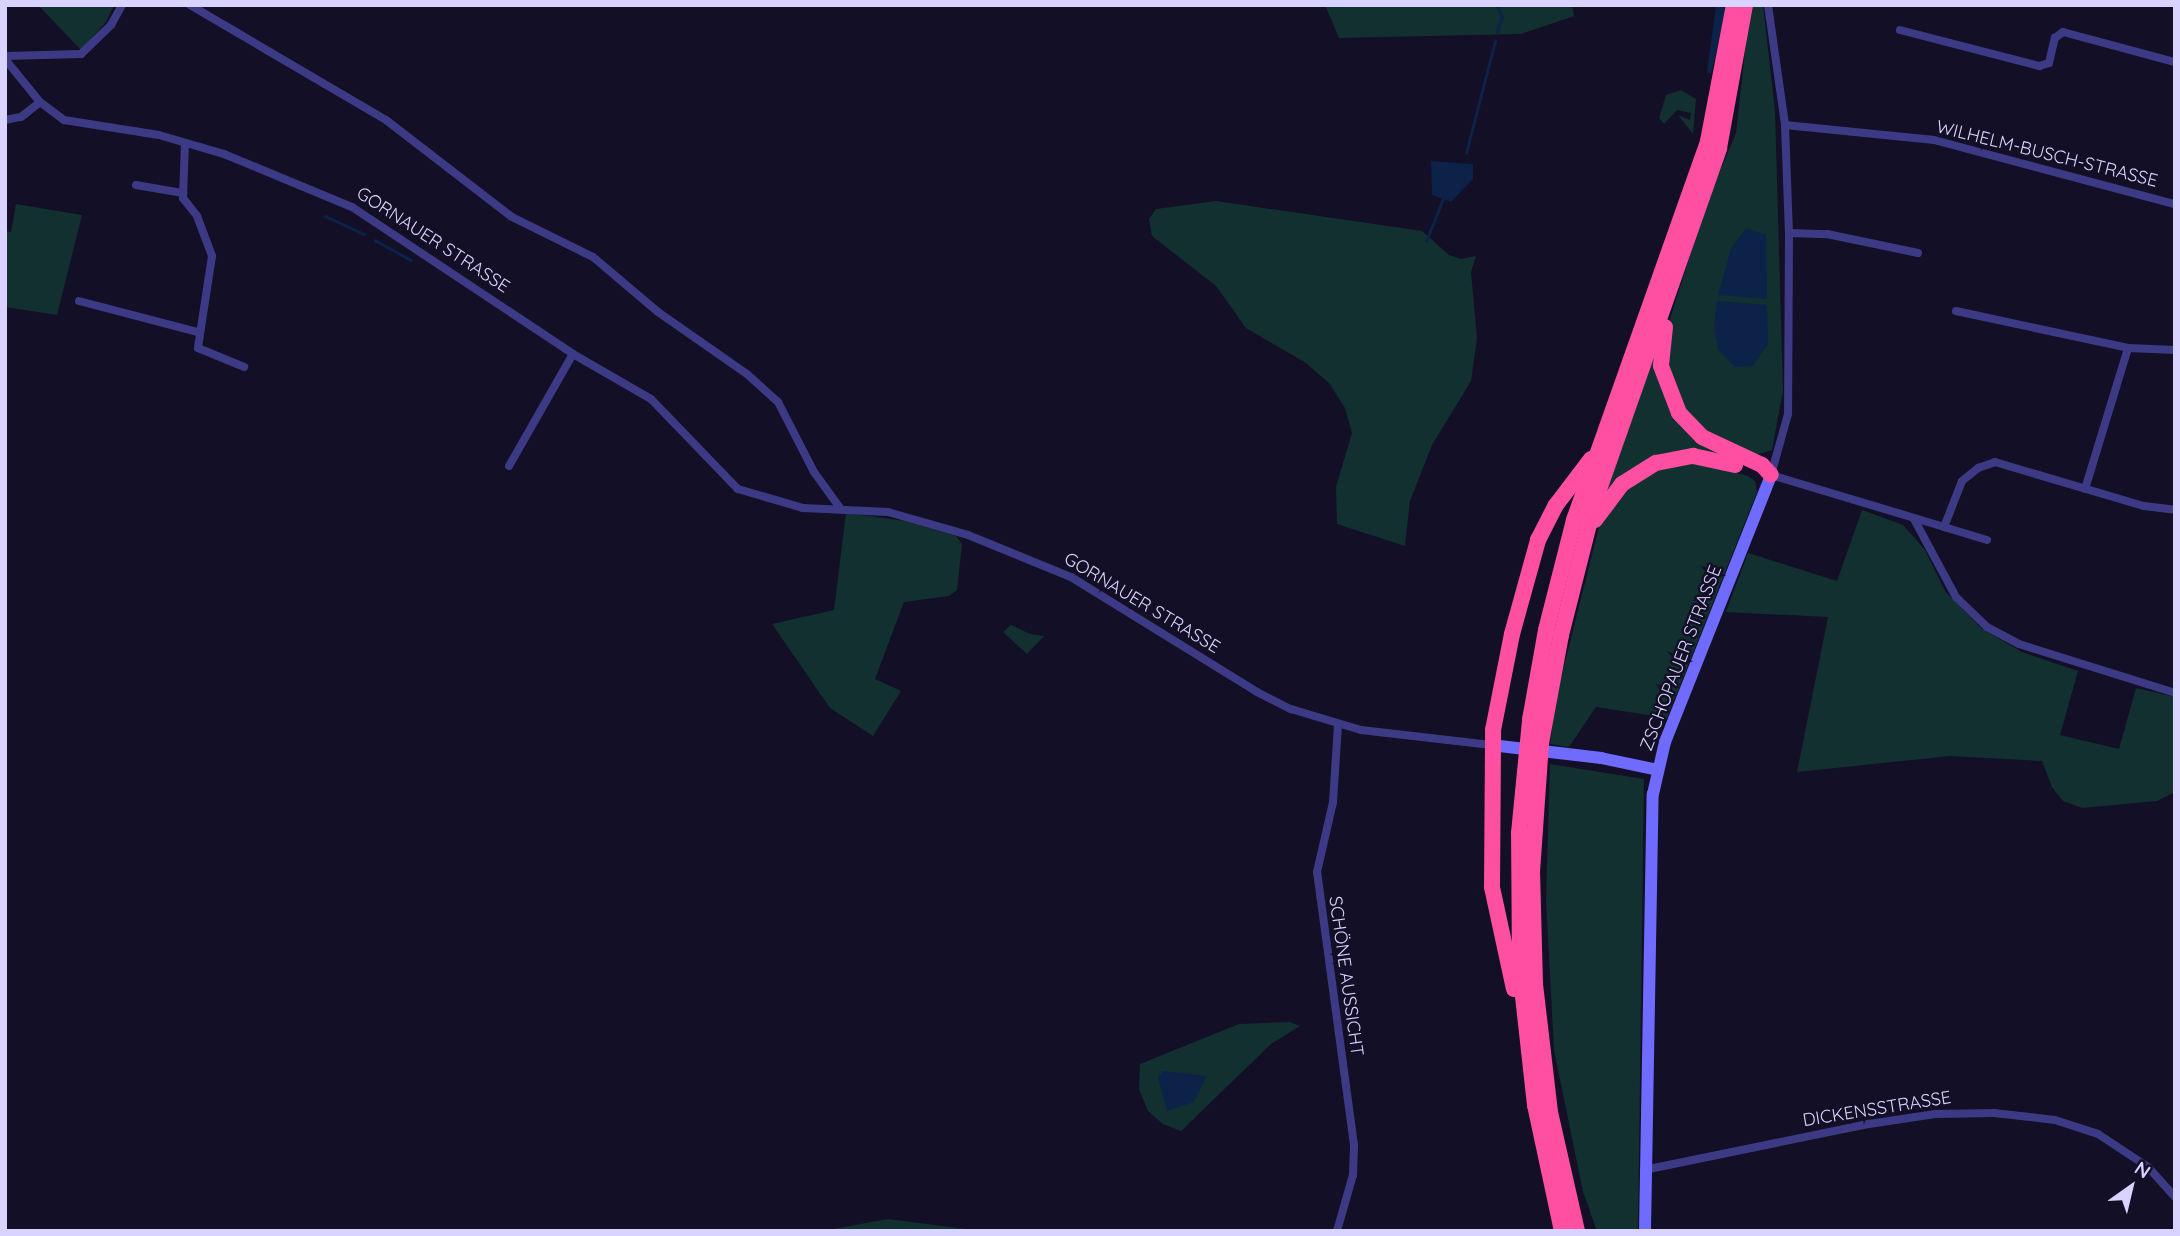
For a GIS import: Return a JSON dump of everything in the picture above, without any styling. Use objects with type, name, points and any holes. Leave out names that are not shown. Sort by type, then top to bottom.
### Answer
[{"type":"highway","points":[[1562,1231],[1539,1127],[1523,1012],[1518,856],[1530,720],[1553,597],[1595,455],[1699,173],[1716,112],[1734,5]]},
{"type":"highway","points":[[1577,1231],[1542,1052],[1532,872],[1547,702],[1588,531],[1624,415],[1666,308],[1719,148],[1745,5]]},
{"type":"highway","points":[[1666,308],[1661,366],[1679,413],[1702,437],[1762,465],[1771,475]]},
{"type":"highway","points":[[1523,1012],[1494,909],[1491,745],[1512,634],[1538,540],[1556,505],[1595,455]]},
{"type":"highway","points":[[1588,531],[1622,484],[1665,460],[1709,457],[1771,475]]},
{"type":"street","points":[[5,57],[81,54],[111,25],[122,5]]},
{"type":"street","points":[[190,5],[386,120],[521,223],[593,257],[657,312],[747,374],[778,402],[814,472],[840,508]]},
{"type":"street","name":"ZSCHOPAUER STRASSE","points":[[1645,1231],[1651,832],[1658,770],[1771,475],[1787,414],[1789,233],[1785,125],[1768,5]]},
{"type":"street","points":[[1900,30],[2039,66],[2049,63],[2055,38],[2063,32],[2175,62]]},
{"type":"street","name":"GORNAUER STRASSE","points":[[5,57],[40,102],[74,124],[186,143],[258,167],[352,206],[573,354],[651,399],[738,489],[791,505],[840,508],[915,518],[1010,551],[1071,577],[1257,692],[1338,724],[1554,752],[1658,770]]},
{"type":"street","points":[[5,120],[21,117],[40,102]]},
{"type":"street","name":"WILHELM-BUSCH-STRASSE","points":[[1785,125],[1934,140],[2175,204]]},
{"type":"street","points":[[186,143],[183,194],[201,224],[212,256],[198,332],[201,351],[244,367]]},
{"type":"street","points":[[136,185],[183,194]]},
{"type":"street","points":[[1789,233],[1827,234],[1918,253]]},
{"type":"street","points":[[79,301],[198,332]]},
{"type":"street","points":[[1956,311],[2127,348],[2175,350]]},
{"type":"street","points":[[2085,489],[2127,348]]},
{"type":"street","points":[[509,466],[573,354]]},
{"type":"street","points":[[1944,527],[1958,488],[1982,465],[2005,463],[2144,506],[2175,510]]},
{"type":"street","points":[[1771,475],[1987,540]]},
{"type":"street","points":[[1914,519],[1956,597],[1987,627],[2019,644],[2175,693]]},
{"type":"street","name":"SCHÖNE AUSSICHT","points":[[1337,1231],[1353,1175],[1354,1146],[1317,872],[1333,802],[1338,724]]},
{"type":"street","name":"DICKENSSTRASSE","points":[[1644,1170],[1869,1124],[1935,1114],[1994,1113],[2055,1120],[2098,1134],[2136,1157],[2175,1198]]},
{"type":"green space","points":[[38,5],[114,5],[106,22],[81,50]]},
{"type":"green space","points":[[1325,5],[1572,5],[1574,16],[1521,34],[1339,38]]},
{"type":"green space","points":[[1750,5],[1763,5],[1775,111],[1783,391],[1772,450],[1753,456],[1724,444],[1691,420],[1668,376],[1667,328],[1709,197],[1736,133]]},
{"type":"green space","points":[[1681,90],[1696,99],[1693,134],[1678,115],[1690,120],[1691,113],[1677,110],[1664,124],[1659,118],[1666,95]]},
{"type":"green space","points":[[1216,201],[1422,231],[1449,255],[1461,259],[1476,256],[1471,272],[1477,338],[1471,381],[1432,445],[1410,501],[1405,546],[1337,524],[1336,487],[1352,433],[1345,408],[1329,383],[1306,363],[1246,328],[1216,286],[1152,236],[1149,219],[1156,209]]},
{"type":"green space","points":[[16,204],[82,215],[57,315],[5,307],[5,231],[11,232]]},
{"type":"green space","points":[[1655,353],[1666,402],[1721,454],[1693,451],[1605,496]]},
{"type":"green space","points":[[1696,462],[1748,476],[1755,481],[1757,492],[1667,718],[1596,707],[1569,747],[1550,744],[1556,698],[1600,523],[1625,488],[1652,471]]},
{"type":"green space","points":[[1862,510],[1903,525],[1925,550],[1945,591],[1981,628],[2022,652],[2078,671],[2060,735],[2119,749],[2136,688],[2175,697],[2175,792],[2157,801],[2082,808],[2063,801],[2052,787],[2042,761],[1950,756],[1797,772],[1828,617],[1726,612],[1748,553],[1837,581]]},
{"type":"green space","points":[[846,513],[905,521],[956,536],[962,544],[957,590],[949,596],[904,602],[875,679],[901,691],[873,736],[830,708],[772,624],[834,610]]},
{"type":"green space","points":[[1011,625],[1030,634],[1044,636],[1027,654],[1003,632]]},
{"type":"green space","points":[[1550,764],[1644,779],[1638,1231],[1597,1231],[1583,1192],[1554,1050],[1546,900]]},
{"type":"green space","points":[[1290,1022],[1300,1026],[1271,1044],[1181,1131],[1163,1124],[1148,1111],[1139,1089],[1140,1064],[1239,1024]]},
{"type":"green space","points":[[888,1219],[966,1229],[822,1231]]},
{"type":"water","points":[[1716,5],[1727,5],[1711,74],[1707,72]]},
{"type":"water","points":[[1431,161],[1473,164],[1473,179],[1451,202],[1432,195]]},
{"type":"water","points":[[1746,228],[1766,235],[1767,299],[1718,295],[1731,249]]},
{"type":"water","points":[[1717,301],[1767,305],[1768,344],[1753,366],[1735,367],[1718,349],[1714,326]]},
{"type":"water","points":[[1163,1071],[1207,1076],[1194,1102],[1167,1111],[1158,1077]]},
{"type":"waterway","points":[[1497,5],[1502,17],[1498,31]]},
{"type":"waterway","points":[[1466,153],[1495,41]]},
{"type":"waterway","points":[[1426,241],[1443,199]]},
{"type":"waterway","points":[[325,216],[364,234]]},
{"type":"waterway","points":[[375,240],[411,260]]}]
